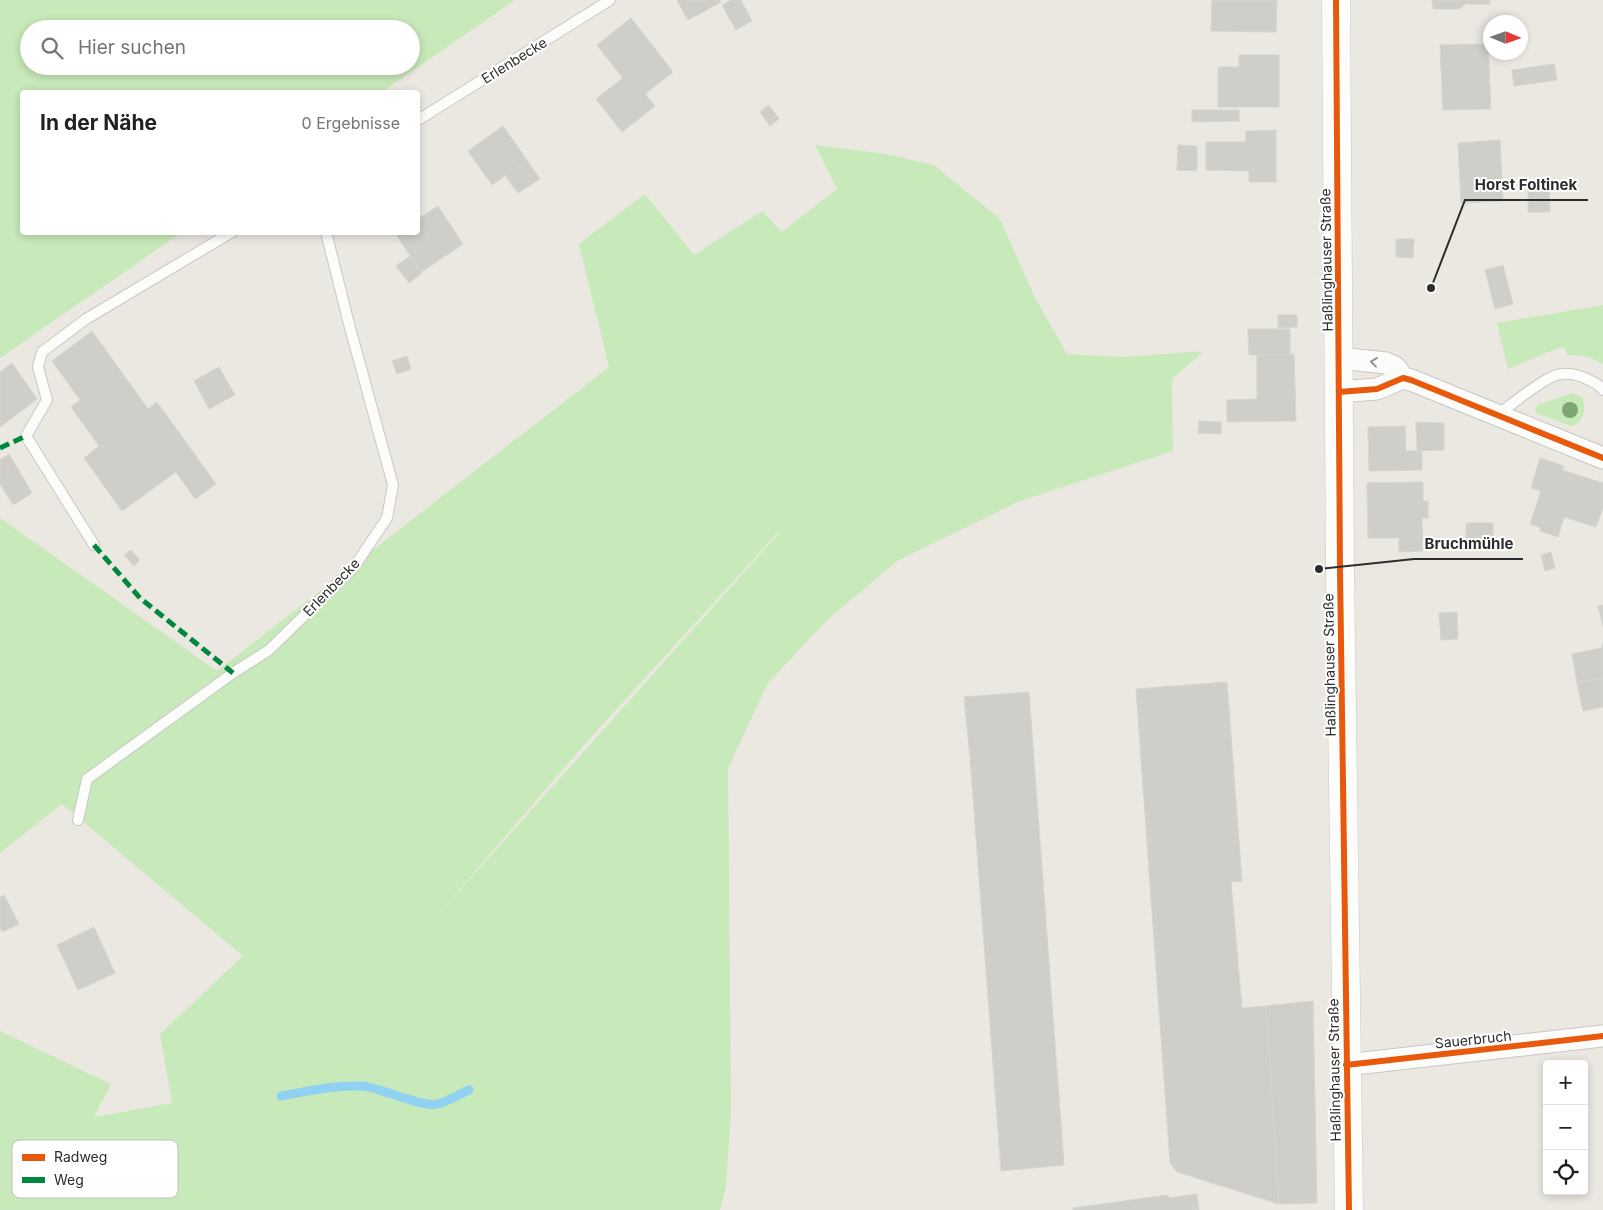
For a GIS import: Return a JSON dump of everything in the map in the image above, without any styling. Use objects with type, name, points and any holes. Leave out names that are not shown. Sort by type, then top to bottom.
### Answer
[{"type":"main road","name":"Haßlinghauser Straße","points":[[1336,0],[1348,1210]]},
{"type":"street","points":[[1339,358],[1386,363],[1395,367],[1403,378]]},
{"type":"street","points":[[1339,392],[1377,389],[1403,378],[1419,382],[1603,458]]},
{"type":"street","name":"Sauerbruch","points":[[1346,1065],[1603,1036]]},
{"type":"lane","name":"Erlenbecke","points":[[420,119],[610,0]]},
{"type":"lane","points":[[94,545],[26,436],[47,400],[38,368],[42,352],[86,319],[227,235]]},
{"type":"lane","name":"Erlenbecke","points":[[78,820],[88,779],[234,673],[269,650],[354,567],[387,518],[393,485],[327,235]]},
{"type":"lane","points":[[1499,414],[1555,375],[1568,373],[1585,377],[1603,390]]},
{"type":"green space","points":[[0,0],[515,0],[420,66],[420,20],[20,20],[20,75],[407,75],[385,90],[20,90],[20,235],[178,235],[0,358]]},
{"type":"green space","points":[[815,145],[886,154],[934,165],[1000,219],[1035,298],[1067,354],[1123,357],[1204,351],[1172,379],[1173,451],[1020,501],[897,561],[827,620],[768,683],[728,768],[731,1110],[726,1187],[720,1210],[0,1210],[0,1031],[111,1084],[94,1117],[172,1103],[160,1034],[243,956],[62,804],[0,853],[0,518],[217,671],[609,367],[579,244],[645,194],[694,255],[762,211],[782,232],[837,189]],"holes":[[[779,531],[780,532],[427,927],[584,745]]]},
{"type":"green space","points":[[1603,305],[1603,364],[1586,357],[1567,355],[1565,347],[1553,350],[1508,369],[1497,323]]},
{"type":"green space","points":[[1572,393],[1582,397],[1584,405],[1582,418],[1579,422],[1571,426],[1536,413],[1535,409],[1538,405]]},
{"type":"building","points":[[677,0],[720,0],[721,2],[688,20]]},
{"type":"building","points":[[731,0],[741,0],[752,21],[736,30],[722,5]]},
{"type":"building","points":[[1212,0],[1277,0],[1276,32],[1211,31]]},
{"type":"building","points":[[1432,0],[1490,0],[1490,4],[1466,4],[1459,9],[1433,9]]},
{"type":"building","points":[[631,18],[673,72],[645,94],[655,106],[622,132],[596,99],[623,78],[597,45]]},
{"type":"building","points":[[1483,44],[1483,60],[1489,60],[1491,109],[1443,110],[1440,45]]},
{"type":"building","points":[[1239,55],[1279,55],[1279,107],[1218,107],[1218,67],[1239,67]]},
{"type":"building","points":[[1554,64],[1557,80],[1514,86],[1512,70]]},
{"type":"building","points":[[769,105],[779,119],[770,126],[760,112]]},
{"type":"building","points":[[1192,110],[1239,110],[1239,121],[1192,122]]},
{"type":"building","points":[[503,126],[527,160],[492,185],[468,151]]},
{"type":"building","points":[[1276,130],[1276,182],[1249,182],[1249,171],[1206,170],[1206,142],[1246,142],[1246,131]]},
{"type":"building","points":[[1500,140],[1503,201],[1461,203],[1458,143]]},
{"type":"building","points":[[1178,145],[1197,146],[1197,171],[1177,170]]},
{"type":"building","points":[[527,160],[540,179],[518,193],[505,175]]},
{"type":"building","points":[[1528,188],[1549,188],[1550,212],[1528,212]]},
{"type":"building","points":[[438,206],[463,244],[421,272],[397,235],[420,235],[420,218]]},
{"type":"building","points":[[1396,239],[1414,239],[1413,258],[1396,257]]},
{"type":"building","points":[[410,256],[422,273],[409,283],[396,266]]},
{"type":"building","points":[[1503,265],[1513,304],[1495,309],[1485,270]]},
{"type":"building","points":[[1278,315],[1297,315],[1297,327],[1278,328]]},
{"type":"building","points":[[1248,329],[1290,329],[1290,355],[1249,355]]},
{"type":"building","points":[[92,331],[148,409],[157,402],[216,484],[195,499],[176,472],[122,511],[84,458],[99,446],[71,407],[80,400],[52,361]]},
{"type":"building","points":[[1294,354],[1296,421],[1227,422],[1227,400],[1257,399],[1257,355]]},
{"type":"building","points":[[407,356],[411,369],[397,374],[392,361]]},
{"type":"building","points":[[12,363],[37,399],[0,427],[0,372]]},
{"type":"building","points":[[219,367],[235,395],[209,409],[194,381]]},
{"type":"building","points":[[1199,421],[1221,422],[1221,434],[1198,433]]},
{"type":"building","points":[[1416,422],[1444,423],[1444,450],[1417,451]]},
{"type":"building","points":[[1405,426],[1406,451],[1422,451],[1422,470],[1369,471],[1368,427]]},
{"type":"building","points":[[9,454],[32,493],[13,505],[0,484],[0,460]]},
{"type":"building","points":[[1540,458],[1564,466],[1562,470],[1603,483],[1603,507],[1596,527],[1564,517],[1558,537],[1540,531],[1541,528],[1530,524],[1541,491],[1531,488]]},
{"type":"building","points":[[1423,482],[1423,501],[1428,501],[1428,518],[1422,518],[1423,551],[1399,552],[1399,538],[1368,538],[1367,483]]},
{"type":"building","points":[[1466,523],[1493,523],[1493,543],[1466,542]]},
{"type":"building","points":[[131,550],[140,560],[134,566],[124,555]]},
{"type":"building","points":[[1551,552],[1555,568],[1545,571],[1541,555]]},
{"type":"building","points":[[1603,605],[1603,626],[1598,606]]},
{"type":"building","points":[[1457,612],[1458,639],[1441,640],[1439,613]]},
{"type":"building","points":[[1602,644],[1603,678],[1577,683],[1572,654],[1602,648]]},
{"type":"building","points":[[1603,678],[1603,707],[1583,711],[1577,683]]},
{"type":"building","points":[[1227,682],[1242,881],[1231,882],[1242,1008],[1266,1006],[1279,1204],[1177,1172],[1170,1163],[1136,689]]},
{"type":"building","points":[[1029,692],[1064,1165],[1001,1171],[964,697]]},
{"type":"building","points":[[4,895],[19,924],[2,932],[0,927],[0,897]]},
{"type":"building","points":[[94,927],[115,973],[78,990],[57,945]]},
{"type":"building","points":[[1313,1001],[1317,1203],[1279,1204],[1266,1006]]},
{"type":"building","points":[[1197,1194],[1199,1210],[1073,1210],[1073,1208],[1168,1195],[1169,1198]]},
{"type":"waterway","points":[[281,1096],[331,1087],[362,1086],[412,1101],[437,1104],[469,1090]]},
{"type":"marked path","points":[[0,448],[26,436]]},
{"type":"marked path","points":[[94,545],[140,598],[233,673]]},
{"type":"cycle path","points":[[1336,0],[1340,570],[1349,1210]]},
{"type":"cycle path","points":[[1339,392],[1377,389],[1403,378],[1603,458]]},
{"type":"cycle path","points":[[1346,1065],[1603,1036]]},
{"type":"place","name":"Horst Foltinek","points":[[1431,288]]},
{"type":"place","name":"Bruchmühle","points":[[1319,569]]}]
